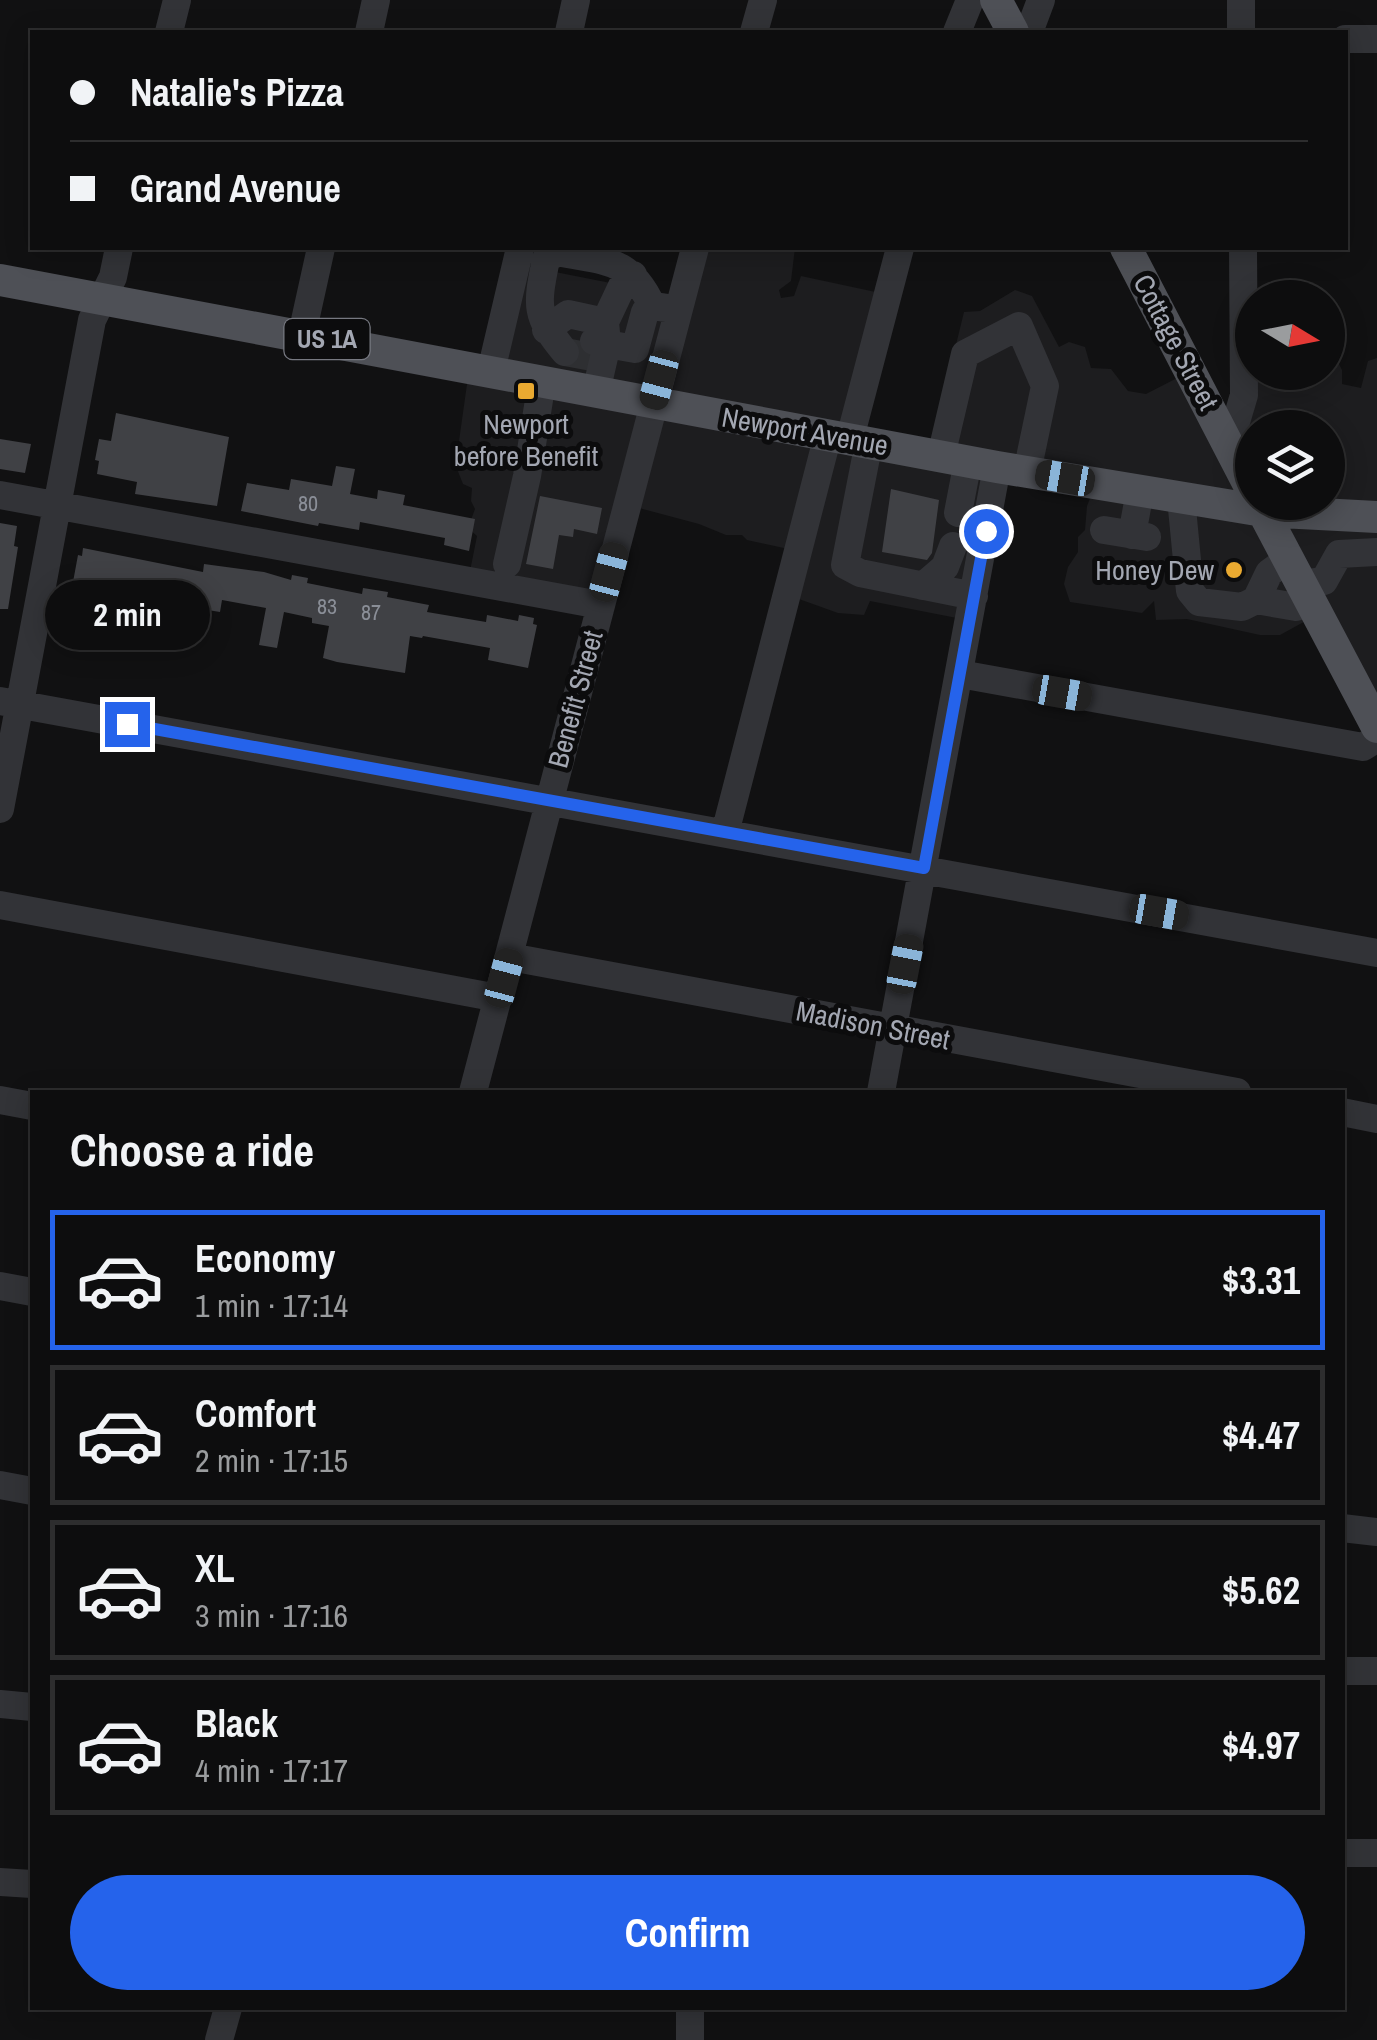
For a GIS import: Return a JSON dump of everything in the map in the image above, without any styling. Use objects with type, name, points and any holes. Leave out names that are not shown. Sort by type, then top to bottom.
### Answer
[{"type":"main road","points":[[996,0],[1012,30]]},
{"type":"main road","name":"Cottage Street","points":[[1127,250],[1235,456]]},
{"type":"main road","name":"Newport Avenue","points":[[0,280],[983,464],[1181,498],[1235,501]]},
{"type":"main road","name":"Newport Avenue","points":[[1345,514],[1377,518]]},
{"type":"main road","name":"Cottage Street","points":[[1267,520],[1377,728]]},
{"type":"street","points":[[169,30],[176,0]]},
{"type":"street","points":[[369,30],[376,0]]},
{"type":"street","points":[[569,30],[576,0]]},
{"type":"street","points":[[755,30],[763,0]]},
{"type":"street","points":[[958,30],[970,0]]},
{"type":"street","points":[[1031,30],[1041,0]]},
{"type":"street","points":[[1241,0],[1241,30]]},
{"type":"street","points":[[1348,39],[1377,39]]},
{"type":"street","points":[[0,809],[9,703],[58,507],[92,320],[113,276],[119,250]]},
{"type":"street","points":[[302,334],[320,250]]},
{"type":"street","points":[[491,371],[520,250]]},
{"type":"street","name":"Benefit Street","points":[[474,1090],[665,358],[650,290],[693,250]]},
{"type":"street","points":[[725,833],[849,438],[899,250]]},
{"type":"street","points":[[1223,432],[1236,422],[1244,394],[1243,250]]},
{"type":"street","points":[[650,290],[618,265],[558,252],[546,259],[538,301],[591,343],[665,358]]},
{"type":"street","points":[[596,392],[591,343],[622,286],[650,290]]},
{"type":"street","points":[[506,564],[527,476],[539,381],[591,343],[645,312],[650,290]]},
{"type":"street","points":[[849,438],[845,564],[860,573],[974,596]]},
{"type":"street","points":[[958,514],[983,464]]},
{"type":"street","points":[[881,1090],[974,596],[983,464]]},
{"type":"street","points":[[1104,530],[1140,536],[1140,491]]},
{"type":"street","points":[[0,495],[600,606]]},
{"type":"street","points":[[1181,498],[1190,591],[1199,602],[1242,607],[1256,600],[1269,573],[1300,582],[1324,581],[1339,554],[1377,552]]},
{"type":"street","points":[[923,586],[945,567],[953,546]]},
{"type":"street","points":[[1256,600],[1296,608],[1300,582]]},
{"type":"street","points":[[960,674],[1363,747],[1377,738]]},
{"type":"street","points":[[9,703],[1377,954]]},
{"type":"street","points":[[0,906],[498,998]]},
{"type":"street","name":"Madison Street","points":[[510,957],[1225,1090]]},
{"type":"street","points":[[0,1100],[30,1106]]},
{"type":"street","points":[[1345,1113],[1377,1119]]},
{"type":"street","points":[[0,1286],[30,1292]]},
{"type":"street","points":[[0,1485],[30,1491]]},
{"type":"street","points":[[1345,1528],[1377,1532]]},
{"type":"street","points":[[1345,1671],[1377,1671]]},
{"type":"street","points":[[0,1704],[30,1707]]},
{"type":"street","points":[[1345,1853],[1377,1853]]},
{"type":"street","points":[[0,1882],[30,1884]]},
{"type":"street","points":[[220,2040],[228,2010]]},
{"type":"street","points":[[690,2010],[690,2040]]},
{"type":"shaded area","points":[[688,250],[795,250],[791,281],[779,290],[781,298],[794,296],[801,276],[885,294],[847,435],[929,455],[964,312],[980,311],[1015,290],[1032,296],[1059,347],[1069,342],[1085,347],[1091,368],[1111,369],[1128,391],[1146,394],[1183,375],[1215,433],[1241,390],[1345,390],[1345,385],[1361,388],[1368,361],[1377,358],[1377,727],[1311,618],[1280,635],[1260,635],[1187,619],[1156,620],[1154,601],[1142,613],[1070,602],[1064,584],[1068,567],[1078,552],[1078,537],[1085,530],[1087,506],[1095,486],[1013,468],[962,619],[870,601],[864,615],[838,613],[785,594],[793,550],[747,540],[742,535],[726,535],[624,504],[596,605],[468,581],[477,536],[468,528],[475,509],[472,488],[463,484],[453,459],[469,370],[484,370],[515,264],[671,295]]},
{"type":"building","points":[[116,413],[229,437],[217,506],[135,494],[137,482],[97,474],[99,439],[111,441]]},
{"type":"building","points":[[0,439],[31,444],[25,473],[0,469]]},
{"type":"building","points":[[336,466],[355,469],[350,494],[377,499],[378,490],[405,495],[403,505],[475,519],[469,551],[444,545],[445,538],[360,522],[359,530],[241,511],[247,483],[289,490],[291,479],[332,486]]},
{"type":"building","points":[[891,489],[939,500],[932,553],[927,560],[882,552]]},
{"type":"building","points":[[540,496],[602,508],[597,534],[574,529],[573,537],[559,535],[553,569],[526,564]]},
{"type":"building","points":[[0,523],[17,526],[14,546],[18,547],[8,609],[0,609]]},
{"type":"building","points":[[83,548],[203,572],[204,564],[291,580],[292,575],[308,578],[307,583],[362,594],[363,588],[388,592],[387,597],[429,605],[427,612],[486,622],[487,615],[518,621],[519,615],[534,618],[533,624],[537,625],[528,668],[488,660],[490,648],[423,636],[410,636],[405,673],[337,662],[323,658],[329,626],[284,612],[277,648],[259,645],[266,608],[222,600],[220,612],[189,607],[172,609],[150,605],[152,595],[115,588],[109,617],[68,609],[78,555],[82,556]]},
{"type":"tunnel","points":[[565,352],[592,357]]},
{"type":"place","name":"Newport before Benefit","points":[[526,391]]},
{"type":"place","name":"Honey Dew","points":[[1234,570]]},
{"type":"route","points":[[127,724],[924,868],[986,531]]}]
